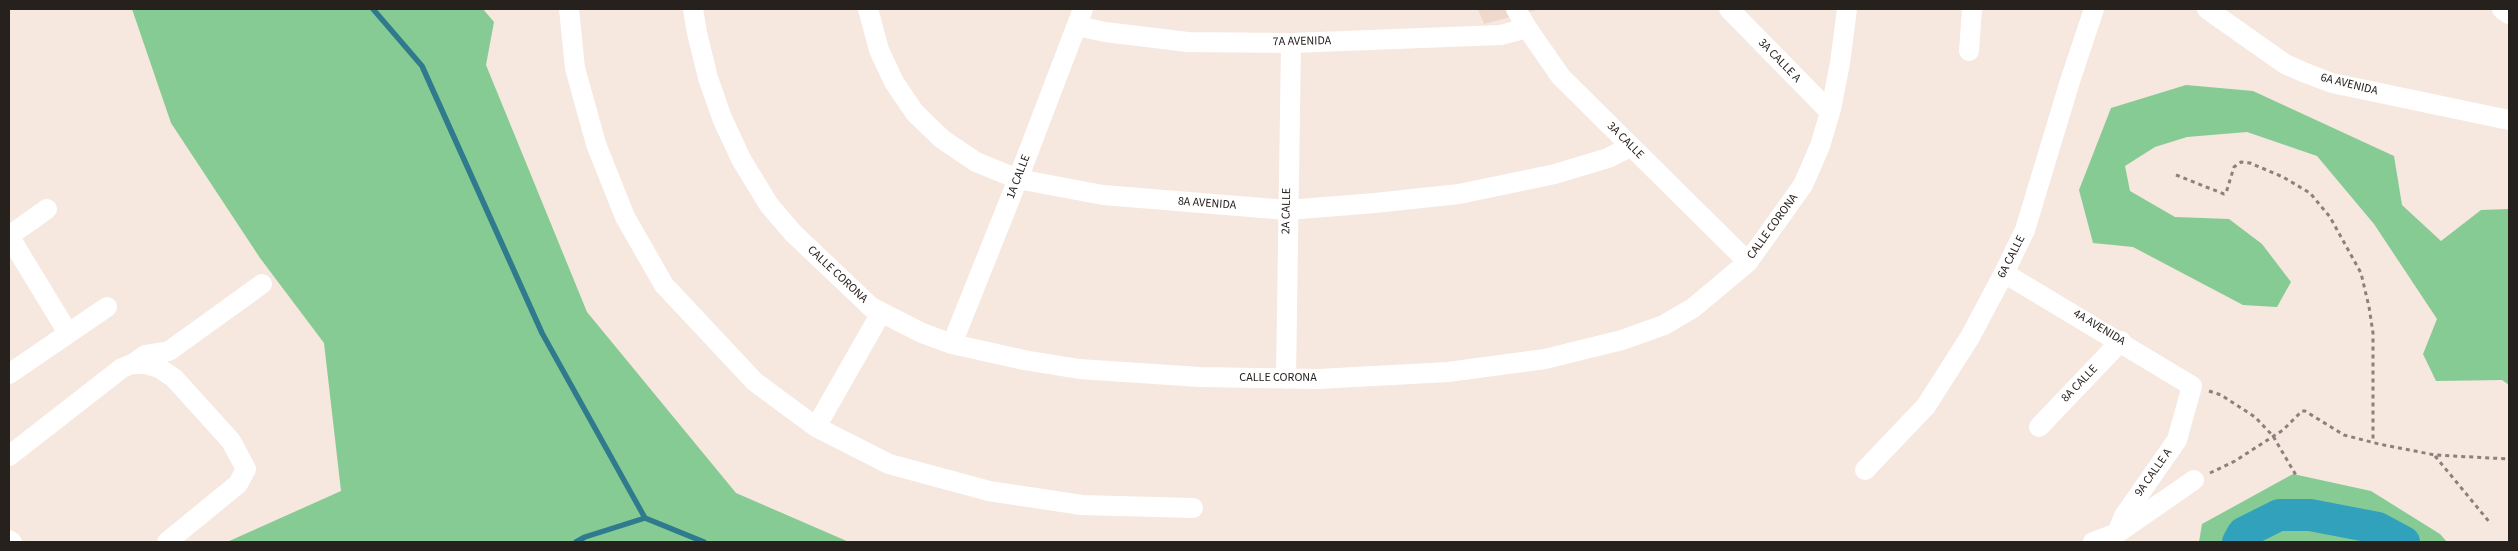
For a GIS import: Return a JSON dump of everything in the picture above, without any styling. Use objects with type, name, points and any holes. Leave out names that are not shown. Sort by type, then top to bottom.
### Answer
[{"type":"street","points":[[569,9],[575,68],[596,144],[626,217],[664,285],[755,382],[816,427],[890,464],[989,490],[1082,505],[1193,508]]},
{"type":"street","name":"CALLE CORONA","points":[[693,9],[696,33],[708,78],[722,118],[741,160],[765,197],[793,234],[854,293],[881,312],[922,333],[952,344],[1024,360],[1079,369],[1200,377],[1286,379],[1448,372],[1495,367],[1580,352],[1622,340],[1664,325],[1693,308],[1748,262],[1803,185],[1820,146],[1830,112],[1840,62],[1847,9]]},
{"type":"street","name":"8A AVENIDA","points":[[868,9],[879,50],[894,82],[915,113],[942,139],[976,162],[1018,179],[1103,195],[1287,210],[1459,194],[1555,174],[1608,158],[1630,147]]},
{"type":"street","name":"3A CALLE","points":[[1516,9],[1561,77],[1748,262]]},
{"type":"street","name":"3A CALLE A","points":[[1729,9],[1830,112]]},
{"type":"street","points":[[1969,51],[1972,9]]},
{"type":"street","name":"6A CALLE","points":[[1865,470],[1926,406],[1970,338],[2004,273],[2025,230],[2094,9]]},
{"type":"street","name":"6A AVENIDA","points":[[2207,9],[2286,64],[2332,83],[2509,120]]},
{"type":"street","points":[[2502,9],[2509,14]]},
{"type":"street","name":"1A CALLE","points":[[952,344],[1080,17]]},
{"type":"street","name":"7A AVENIDA","points":[[1080,17],[1105,32],[1188,42],[1291,43],[1492,35],[1527,28]]},
{"type":"street","name":"2A CALLE","points":[[1286,379],[1287,210],[1291,43]]},
{"type":"street","points":[[47,209],[9,236],[68,333]]},
{"type":"street","name":"4A AVENIDA","points":[[2004,273],[2121,341],[2192,386]]},
{"type":"street","points":[[12,447],[122,368],[145,355],[169,351],[262,284]]},
{"type":"street","points":[[9,374],[107,307]]},
{"type":"street","points":[[816,427],[881,312]]},
{"type":"street","name":"8A CALLE","points":[[2039,427],[2121,341]]},
{"type":"street","points":[[132,364],[145,364],[159,368],[174,378],[231,441],[245,464],[245,474],[238,484],[167,542]]},
{"type":"street","name":"9A CALLE A","points":[[2118,538],[2124,516],[2177,440],[2192,386]]},
{"type":"street","points":[[2093,542],[2118,538],[2194,480]]},
{"type":"path","points":[[2176,175],[2224,194],[2226,193],[2234,167],[2241,162],[2250,163],[2283,177],[2310,193],[2330,217],[2361,273],[2369,307],[2373,333],[2373,442]]},
{"type":"path","points":[[2192,386],[2221,394],[2255,416],[2273,436],[2297,477]]},
{"type":"path","points":[[2194,480],[2235,461],[2282,430],[2302,411],[2344,435],[2373,442],[2435,455],[2509,459]]},
{"type":"path","points":[[2435,455],[2491,524]]},
{"type":"shaded area","points":[[1478,9],[1540,9],[1484,24]]},
{"type":"green space","points":[[132,9],[483,9],[494,22],[486,65],[587,312],[736,493],[849,542],[227,542],[341,491],[324,343],[260,258],[171,123]]},
{"type":"green space","points":[[2186,85],[2253,91],[2394,156],[2402,205],[2441,241],[2481,210],[2509,209],[2509,385],[2502,380],[2436,381],[2423,354],[2437,319],[2374,224],[2317,156],[2247,132],[2187,137],[2155,147],[2125,166],[2130,191],[2175,217],[2229,219],[2262,244],[2291,282],[2277,307],[2243,305],[2133,247],[2093,243],[2079,190],[2111,108]]},
{"type":"green space","points":[[2293,474],[2371,491],[2440,534],[2447,542],[2199,542],[2202,524]]},
{"type":"waterway","points":[[373,9],[422,66],[542,333],[645,518],[704,542]]},
{"type":"waterway","points":[[2238,542],[2243,533],[2279,515],[2310,515],[2378,528],[2404,542]]},
{"type":"waterway","points":[[576,542],[585,537],[645,518]]}]
